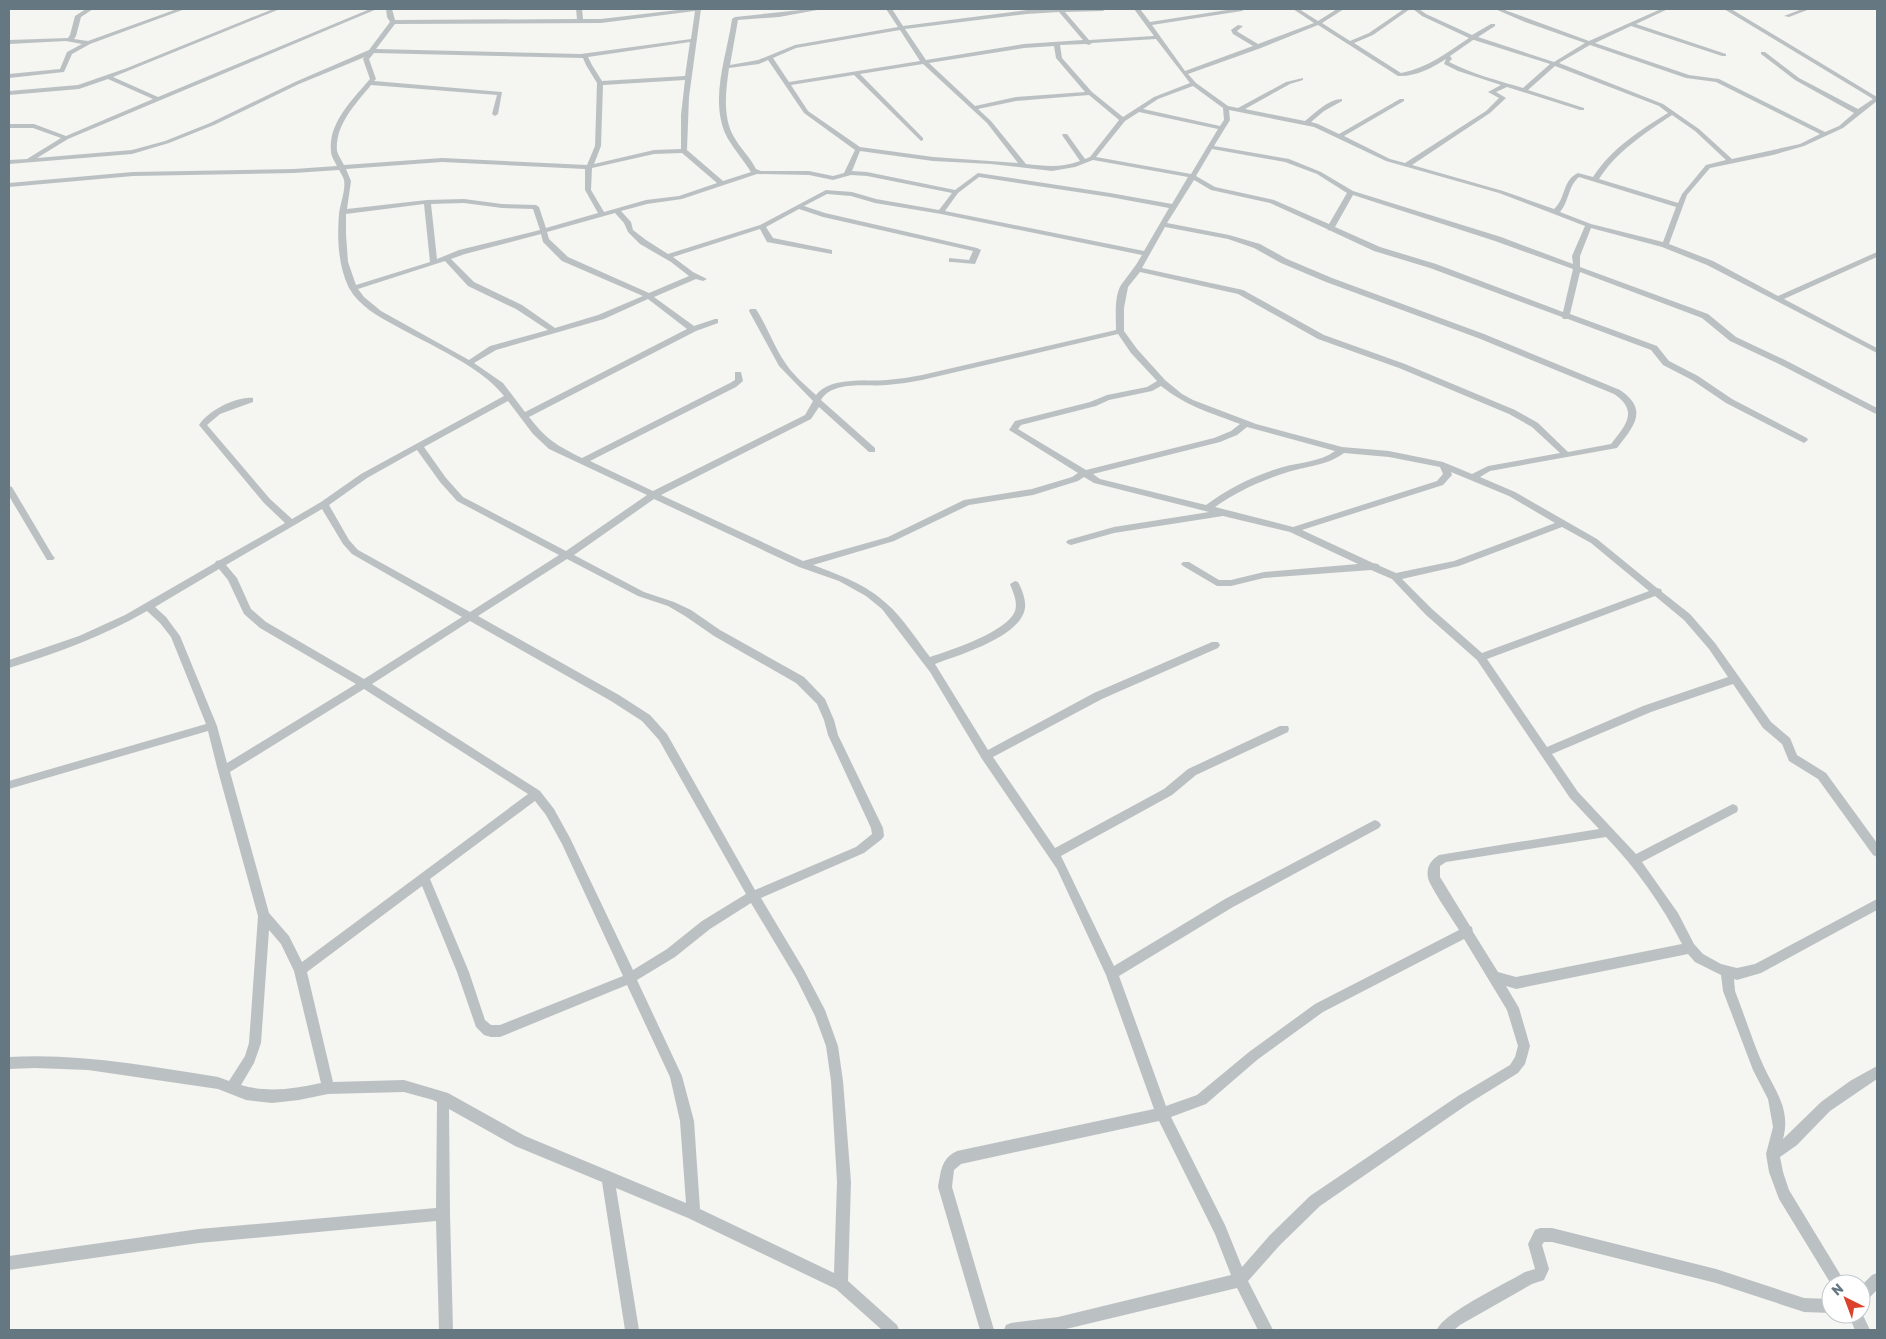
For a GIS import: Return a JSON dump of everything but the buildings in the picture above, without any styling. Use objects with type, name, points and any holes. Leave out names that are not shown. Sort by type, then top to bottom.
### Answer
[{"type":"street","points":[[70,39],[74,36],[78,16],[90,9]]},
{"type":"street","points":[[9,76],[62,70],[69,53],[88,43],[182,9]]},
{"type":"street","points":[[9,93],[72,89],[109,77],[277,9]]},
{"type":"street","points":[[27,161],[66,138],[374,9]]},
{"type":"street","points":[[389,9],[393,22]]},
{"type":"street","points":[[579,9],[580,20]]},
{"type":"street","points":[[393,22],[601,21],[698,9],[686,78],[683,115],[684,151]]},
{"type":"street","points":[[756,172],[728,132],[722,88],[735,15],[779,15],[820,9]]},
{"type":"street","points":[[889,9],[923,61],[1003,138],[1023,165]]},
{"type":"street","points":[[726,67],[759,62],[795,47],[902,28],[1027,12],[1104,9]]},
{"type":"street","points":[[1138,9],[1184,73],[1194,84],[1226,107],[1306,123],[1340,136],[1377,155],[1405,166],[1502,192],[1589,225],[1665,245],[1710,263],[1877,352]]},
{"type":"street","points":[[1149,24],[1242,9]]},
{"type":"street","points":[[1296,9],[1320,22],[1349,44],[1398,74],[1425,68],[1448,56],[1471,37],[1493,25]]},
{"type":"street","points":[[1184,73],[1320,22],[1341,9]]},
{"type":"street","points":[[1349,44],[1371,34],[1407,9]]},
{"type":"street","points":[[1416,9],[1471,37],[1554,64],[1650,100],[1673,112],[1729,160]]},
{"type":"street","points":[[1498,9],[1527,22],[1688,76],[1717,80],[1825,134]]},
{"type":"street","points":[[1524,90],[1554,64],[1591,42],[1665,9]]},
{"type":"street","points":[[1665,245],[1684,195],[1708,166],[1729,160],[1773,154],[1802,145],[1841,127],[1877,99],[1727,9]]},
{"type":"street","points":[[1787,16],[1808,9]]},
{"type":"street","points":[[1060,10],[1089,43]]},
{"type":"street","points":[[257,11],[264,14]]},
{"type":"street","points":[[393,22],[366,59],[372,76],[371,83],[349,108],[337,128],[334,152],[348,181],[343,212],[344,262],[353,288],[361,299],[378,313],[469,363],[500,384],[523,416],[543,440],[552,447],[802,565],[842,579],[869,594],[885,607],[929,662],[986,756],[1061,866],[1112,974],[1162,1114],[1220,1230],[1240,1280],[1266,1330]]},
{"type":"street","points":[[1630,24],[1724,55]]},
{"type":"street","points":[[1240,26],[1234,30],[1235,33],[1259,46]]},
{"type":"street","points":[[789,84],[1024,46],[1157,37]]},
{"type":"street","points":[[9,42],[70,39],[88,43]]},
{"type":"street","points":[[9,162],[132,152],[159,145],[212,124],[298,83],[373,51],[585,56],[694,40]]},
{"type":"street","points":[[1058,44],[1059,58],[1090,93],[1123,120]]},
{"type":"street","points":[[1763,54],[1797,80],[1858,112]]},
{"type":"street","points":[[585,56],[588,67],[598,76],[600,83],[598,146],[589,168],[588,190],[602,214]]},
{"type":"street","points":[[1448,56],[1449,59],[1446,63],[1460,70],[1582,109]]},
{"type":"street","points":[[770,58],[806,112],[858,149],[934,160],[1023,165],[1052,169],[1073,166],[1092,158],[1123,120],[1156,98],[1194,84]]},
{"type":"street","points":[[855,73],[921,139]]},
{"type":"street","points":[[109,77],[157,99]]},
{"type":"street","points":[[600,83],[686,78]]},
{"type":"street","points":[[1238,110],[1288,83],[1301,79]]},
{"type":"street","points":[[371,83],[500,93],[495,114]]},
{"type":"street","points":[[1405,166],[1488,112],[1503,98],[1491,92],[1508,84]]},
{"type":"street","points":[[973,108],[1016,99],[1090,93]]},
{"type":"street","points":[[1306,123],[1322,110],[1340,100]]},
{"type":"street","points":[[1340,136],[1402,100]]},
{"type":"street","points":[[1226,107],[1227,120],[1163,224],[1138,270],[1124,287],[1120,308],[1120,331],[1134,351],[1162,382],[1184,398],[1247,423],[1342,450],[1389,454],[1443,466],[1512,494],[1594,541],[1658,591],[1687,617],[1735,679],[1767,725],[1786,741],[1793,758],[1822,776],[1877,852]]},
{"type":"street","points":[[1137,110],[1221,128]]},
{"type":"street","points":[[1595,180],[1610,158],[1623,145],[1673,112]]},
{"type":"street","points":[[9,126],[34,126],[66,138]]},
{"type":"street","points":[[1065,135],[1084,162]]},
{"type":"street","points":[[1210,146],[1287,160],[1319,173],[1351,192],[1498,239],[1702,315],[1733,339],[1877,411]]},
{"type":"street","points":[[847,174],[858,149]]},
{"type":"street","points":[[9,185],[133,174],[343,169],[450,160],[589,168],[654,152],[684,151],[722,184]]},
{"type":"street","points":[[1092,158],[1192,176],[1213,189],[1283,205],[1330,229],[1388,254],[1433,266],[1654,348],[1666,364],[1695,378],[1729,401],[1804,440]]},
{"type":"street","points":[[1048,185],[1052,169]]},
{"type":"street","points":[[353,288],[434,263],[462,252],[652,201],[680,198],[756,172],[809,173],[833,178],[847,174],[880,176],[956,192]]},
{"type":"street","points":[[941,212],[956,192],[978,175],[1048,185],[1174,208]]},
{"type":"street","points":[[1555,212],[1563,205],[1567,191],[1576,175],[1680,206]]},
{"type":"street","points":[[668,256],[762,226],[822,194],[830,192],[852,194],[875,201],[941,212],[942,214],[1063,236],[1147,254]]},
{"type":"street","points":[[1330,229],[1351,192]]},
{"type":"street","points":[[343,212],[427,202],[464,201],[502,206],[536,207],[545,231],[546,240],[565,259],[649,296],[672,315],[694,329]]},
{"type":"street","points":[[427,202],[434,263]]},
{"type":"street","points":[[800,207],[824,215],[977,250],[972,262],[952,260]]},
{"type":"street","points":[[616,210],[627,222],[630,231],[643,242],[668,256],[694,276],[703,279]]},
{"type":"street","points":[[1163,224],[1229,237],[1257,246],[1284,261],[1320,276],[1481,336],[1618,392],[1627,399],[1633,410],[1630,426],[1614,446],[1488,469],[1474,477]]},
{"type":"street","points":[[1566,316],[1576,269],[1576,256],[1589,225]]},
{"type":"street","points":[[762,226],[770,240],[829,252]]},
{"type":"street","points":[[1777,299],[1877,254]]},
{"type":"street","points":[[446,258],[471,284],[519,307],[553,330]]},
{"type":"street","points":[[1138,270],[1240,292],[1321,337],[1402,366],[1512,412],[1535,425],[1567,455]]},
{"type":"street","points":[[469,363],[493,348],[601,317],[694,276]]},
{"type":"street","points":[[753,311],[763,324],[773,351],[788,371],[872,450]]},
{"type":"street","points":[[523,416],[694,329],[715,321]]},
{"type":"street","points":[[223,771],[472,616],[653,496],[802,421],[813,412],[816,398],[826,390],[844,385],[892,382],[1050,349],[1120,331]]},
{"type":"street","points":[[1868,346],[1877,342]]},
{"type":"street","points":[[583,460],[607,446],[656,425],[733,385],[739,381],[738,374]]},
{"type":"street","points":[[1162,382],[1150,389],[1107,398],[1093,404],[1028,420],[1014,426],[1013,430],[1097,481],[1293,530],[1376,566],[1395,577],[1429,612],[1481,657],[1574,795],[1635,860],[1674,917],[1690,948],[1700,958],[1737,974],[1757,969],[1877,904]]},
{"type":"street","points":[[9,664],[106,629],[324,504],[364,476],[510,396]]},
{"type":"street","points":[[250,400],[214,413],[202,425],[267,502],[290,522]]},
{"type":"street","points":[[802,565],[891,539],[967,502],[1033,492],[1075,480],[1084,474],[1217,440],[1234,433],[1247,423]]},
{"type":"street","points":[[418,445],[433,470],[460,499],[641,594],[671,604],[688,613],[717,634],[800,680],[821,702],[830,720],[833,735],[877,828],[878,836],[860,850],[753,896],[706,924],[670,953],[628,979],[500,1031],[489,1032],[483,1029],[480,1023],[463,972],[424,878]]},
{"type":"street","points":[[1208,508],[1231,491],[1250,481],[1286,469],[1330,458],[1342,450]]},
{"type":"street","points":[[1293,530],[1440,483],[1448,475],[1443,466]]},
{"type":"street","points":[[9,490],[50,558]]},
{"type":"street","points":[[324,504],[346,542],[355,552],[472,616],[646,718],[663,737],[753,896],[800,974],[821,1014],[832,1046],[837,1081],[844,1182],[841,1284]]},
{"type":"street","points":[[1071,542],[1114,530],[1224,512]]},
{"type":"street","points":[[1395,577],[1456,564],[1563,523]]},
{"type":"street","points":[[219,563],[232,578],[247,611],[263,625],[364,684],[440,733],[493,764],[536,794],[550,812],[566,841],[628,979],[676,1076],[687,1121],[694,1213]]},
{"type":"street","points":[[1186,564],[1217,583],[1264,575],[1376,566]]},
{"type":"street","points":[[929,662],[994,635],[1012,623],[1019,612],[1020,604],[1015,584]]},
{"type":"street","points":[[1481,657],[1658,591]]},
{"type":"street","points":[[148,606],[163,620],[175,636],[212,726],[264,916],[255,1043],[250,1059],[231,1089]]},
{"type":"street","points":[[986,756],[1098,696],[1215,645]]},
{"type":"street","points":[[1546,752],[1647,709],[1735,679]]},
{"type":"street","points":[[9,785],[212,726]]},
{"type":"street","points":[[1053,854],[1168,792],[1192,772],[1284,729]]},
{"type":"street","points":[[300,970],[536,794]]},
{"type":"street","points":[[1635,860],[1733,809]]},
{"type":"street","points":[[1112,974],[1229,903],[1375,825]]},
{"type":"street","points":[[1011,1330],[1058,1324],[1240,1280],[1275,1240],[1315,1201],[1463,1100],[1514,1069],[1521,1060],[1524,1046],[1513,1008],[1468,931],[1434,878],[1435,864],[1442,858],[1609,832]]},
{"type":"street","points":[[264,916],[285,940],[300,970],[328,1088]]},
{"type":"street","points":[[987,1330],[944,1187],[948,1167],[957,1158],[1162,1114],[1201,1100],[1253,1056],[1319,1008],[1468,931]]},
{"type":"street","points":[[1496,978],[1516,983],[1690,948]]},
{"type":"street","points":[[1727,971],[1730,991],[1759,1070],[1774,1097],[1780,1127],[1773,1154],[1776,1172],[1784,1194],[1832,1274]]},
{"type":"street","points":[[9,1063],[30,1061],[78,1062],[218,1083],[258,1097],[291,1097],[328,1088],[404,1086],[443,1097],[520,1141],[694,1213],[841,1284],[892,1330]]},
{"type":"street","points":[[1773,1154],[1788,1146],[1803,1126],[1832,1100],[1877,1072]]},
{"type":"street","points":[[443,1097],[443,1214],[446,1330]]},
{"type":"street","points":[[608,1178],[632,1330]]},
{"type":"street","points":[[9,1263],[199,1236],[443,1214]]},
{"type":"street","points":[[1444,1330],[1455,1320],[1530,1277],[1539,1275],[1542,1269],[1535,1244],[1540,1235],[1552,1235],[1716,1276],[1804,1305],[1821,1306]]}]
